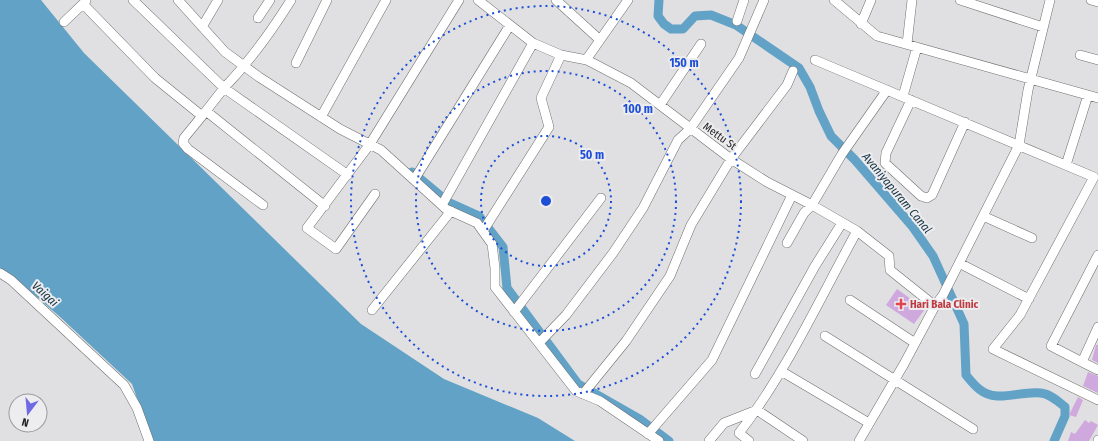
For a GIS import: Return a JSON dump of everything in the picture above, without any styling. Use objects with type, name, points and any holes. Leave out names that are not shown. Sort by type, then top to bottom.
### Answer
[{"type":"street","points":[[133,0],[224,88],[348,175]]},
{"type":"street","points":[[178,0],[203,24],[225,52],[322,114],[371,142],[444,201],[451,211],[486,228],[492,244],[496,268],[495,287],[518,308],[542,340],[576,391],[585,390],[600,401],[651,430],[659,441]]},
{"type":"street","points":[[203,24],[218,0]]},
{"type":"street","points":[[258,18],[270,0]]},
{"type":"street","points":[[263,205],[188,149],[183,143],[184,138],[270,34],[291,0]]},
{"type":"street","points":[[296,63],[327,0]]},
{"type":"street","points":[[322,114],[386,0]]},
{"type":"street","points":[[375,194],[336,249],[307,228],[325,206],[371,142],[459,0]]},
{"type":"street","name":"Mettu St","points":[[478,0],[533,44],[561,55],[586,60],[631,83],[731,159],[857,231],[889,256],[890,270],[935,306]]},
{"type":"street","points":[[556,0],[600,40]]},
{"type":"street","points":[[586,60],[628,0]]},
{"type":"street","points":[[737,21],[744,0]]},
{"type":"street","points":[[542,340],[566,315],[613,253],[643,208],[678,140],[690,129],[739,58],[764,0]]},
{"type":"street","points":[[834,0],[877,36],[1098,98]]},
{"type":"street","points":[[861,24],[871,0]]},
{"type":"street","points":[[907,44],[912,0]]},
{"type":"street","points":[[960,0],[1043,27]]},
{"type":"street","points":[[859,441],[950,282],[1018,145],[1031,78],[1050,0]]},
{"type":"street","points":[[1091,0],[1098,2]]},
{"type":"street","points":[[64,22],[85,2],[155,78],[204,113],[325,206]]},
{"type":"street","points":[[416,177],[510,25]]},
{"type":"street","points":[[444,201],[533,44]]},
{"type":"street","points":[[660,105],[701,44]]},
{"type":"street","points":[[917,47],[907,98],[886,153],[885,163],[921,196],[927,198],[932,195],[965,122]]},
{"type":"street","points":[[486,228],[549,127],[541,98],[561,55]]},
{"type":"street","points":[[1080,55],[1098,60]]},
{"type":"street","points":[[815,60],[965,122],[1096,179],[1020,315],[993,349],[1098,400]]},
{"type":"street","points":[[585,390],[626,341],[670,276],[691,225],[731,159],[787,85],[793,72]]},
{"type":"street","points":[[787,243],[804,213],[812,205],[842,154],[887,90]]},
{"type":"street","points":[[1066,165],[1088,94]]},
{"type":"street","points":[[651,430],[712,360],[792,195]]},
{"type":"street","points":[[518,308],[601,198]]},
{"type":"street","points":[[372,310],[451,211]]},
{"type":"street","points":[[984,216],[1032,238]]},
{"type":"street","points":[[755,374],[772,346],[815,266],[842,223]]},
{"type":"street","points":[[749,441],[740,433],[757,410],[781,371],[857,231]]},
{"type":"street","points":[[1098,255],[1051,346],[1098,370]]},
{"type":"street","points":[[959,263],[1028,299]]},
{"type":"street","points":[[0,273],[10,280],[124,385],[137,408],[149,441]]},
{"type":"street","points":[[850,300],[915,344]]},
{"type":"street","points":[[1082,362],[1098,327]]},
{"type":"street","points":[[825,336],[894,381],[973,429]]},
{"type":"street","points":[[781,371],[869,423]]},
{"type":"street","points":[[709,441],[724,423],[757,410]]},
{"type":"street","points":[[757,410],[803,441]]},
{"type":"water","name":"Vaigai","points":[[0,0],[41,0],[84,53],[361,324],[444,379],[538,418],[575,441],[152,441],[132,384],[59,316],[11,275],[0,268]]},
{"type":"building","points":[[897,289],[925,309],[914,324],[886,305]]},
{"type":"building","points":[[1096,345],[1098,345],[1098,363],[1092,360]]},
{"type":"building","points":[[1088,372],[1098,376],[1098,393],[1083,386]]},
{"type":"building","points":[[1078,397],[1083,400],[1076,417],[1069,415]]},
{"type":"building","points":[[1085,420],[1089,423],[1091,421],[1098,425],[1089,441],[1068,441],[1071,432],[1075,434]]},
{"type":"waterway","name":"Avaniyapuram Canal","points":[[659,0],[658,16],[664,24],[671,29],[683,29],[695,16],[711,15],[736,25],[799,68],[810,87],[831,136],[855,160],[912,226],[933,256],[964,324],[966,375],[979,389],[993,396],[1041,393],[1057,400],[1065,407],[1065,416],[1054,441]]},
{"type":"waterway","points":[[412,172],[448,202],[479,216],[503,247],[507,288],[578,384],[641,420],[669,441]]},
{"type":"place","name":"Hari Bala Clinic","points":[[901,304]]}]
